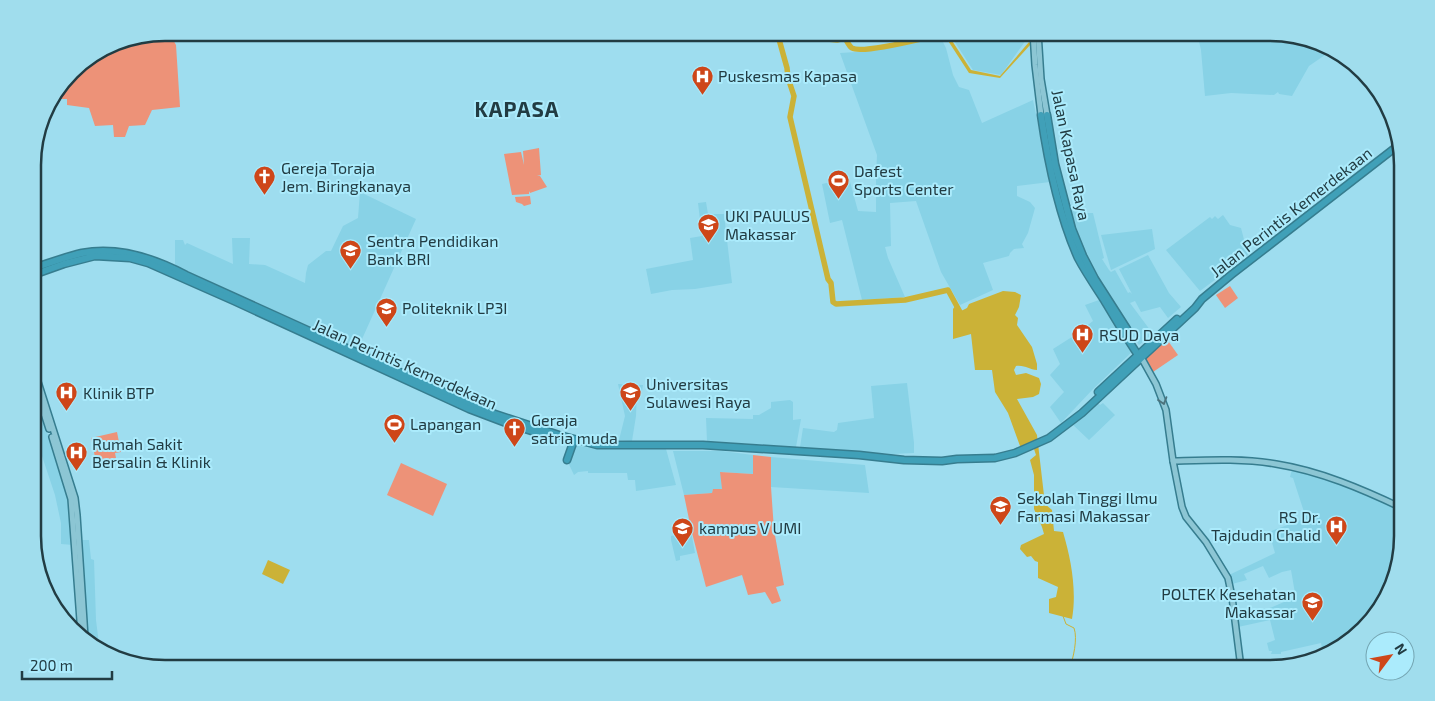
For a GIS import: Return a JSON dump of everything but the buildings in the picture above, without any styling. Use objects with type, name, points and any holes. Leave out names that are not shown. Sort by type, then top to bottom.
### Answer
[{"type":"highway","name":"Jalan Kapasa Raya","points":[[1044,115],[1065,215],[1081,257],[1093,284],[1115,314],[1140,356]]},
{"type":"highway","name":"Jalan Perintis Kemerdekaan","points":[[485,413],[597,445],[703,445],[859,454],[896,460],[924,461],[1007,456],[1054,434],[1240,268],[1393,149]]},
{"type":"highway","name":"Jalan Perintis Kemerdekaan","points":[[42,265],[84,253],[116,251],[143,257],[172,268],[230,297]]},
{"type":"highway","name":"Jalan Perintis Kemerdekaan","points":[[42,272],[95,256],[130,258],[148,263],[230,297],[520,428],[573,443],[600,448],[701,448],[771,452],[780,450]]},
{"type":"highway","points":[[567,460],[573,443]]},
{"type":"main road","points":[[1034,41],[1035,65],[1044,115]]},
{"type":"main road","name":"Jalan Kapasa Raya","points":[[1039,41],[1044,115]]},
{"type":"main road","points":[[1140,356],[1161,395],[1170,432],[1179,497],[1184,511],[1228,578],[1240,659]]},
{"type":"main road","points":[[41,392],[75,498],[80,626]]},
{"type":"main road","points":[[41,406],[71,500],[84,630]]},
{"type":"main road","points":[[1173,461],[1227,459],[1277,464],[1336,480],[1394,504]]},
{"type":"shaded area","points":[[174,41],[176,45],[180,107],[152,110],[145,125],[129,126],[125,137],[114,137],[113,125],[95,126],[89,108],[67,105],[67,99],[60,99],[77,77],[103,58],[133,45],[149,42]]},
{"type":"shaded area","points":[[914,41],[942,41],[953,75],[959,87],[969,90],[982,123],[1033,100],[1050,182],[1017,186],[1017,196],[1030,202],[1035,208],[1028,233],[1022,244],[1024,248],[1014,249],[1009,256],[983,263],[993,290],[960,305],[941,272],[916,201],[890,203],[891,246],[885,247],[905,297],[862,300],[842,220],[830,223],[822,184],[849,178],[858,211],[876,212],[877,155],[840,53],[856,52]]},
{"type":"shaded area","points":[[948,41],[952,41],[971,70],[1000,76],[1029,42],[1031,44],[1000,78],[969,73]]},
{"type":"shaded area","points":[[954,41],[1025,41],[1001,75],[973,70]]},
{"type":"shaded area","points":[[1199,41],[1270,41],[1286,42],[1310,48],[1325,55],[1309,66],[1292,96],[1279,94],[1278,92],[1274,95],[1231,93],[1205,96]]},
{"type":"shaded area","points":[[539,148],[541,175],[537,176],[540,176],[547,187],[530,193],[529,191],[529,194],[512,195],[504,154],[521,152],[524,165],[523,151]]},
{"type":"shaded area","name":"Sentra Pendidikan Bank BRI","points":[[360,192],[416,219],[358,348],[175,266],[175,240],[183,240],[185,245],[187,243],[233,264],[232,238],[250,238],[249,264],[265,265],[305,283],[308,265],[326,251],[331,251],[343,226],[358,218]]},
{"type":"shaded area","points":[[530,196],[531,204],[524,206],[516,202],[515,197]]},
{"type":"shaded area","name":"UKI PAULUS Makassar","points":[[706,202],[708,214],[724,214],[732,283],[651,294],[646,269],[693,260],[690,238],[702,236],[698,203]]},
{"type":"shaded area","points":[[1082,204],[1084,213],[1093,213],[1104,258],[1102,259],[1111,272],[1115,270],[1128,293],[1132,294],[1119,269],[1148,255],[1169,293],[1181,307],[1168,318],[1160,307],[1141,312],[1135,301],[1130,303],[1153,334],[1139,345],[1101,287],[1066,208]]},
{"type":"shaded area","points":[[1223,215],[1230,225],[1241,228],[1248,255],[1200,291],[1166,250],[1210,217],[1212,219],[1215,216],[1218,219]]},
{"type":"shaded area","points":[[1152,229],[1155,249],[1111,270],[1101,235]]},
{"type":"shaded area","points":[[1230,286],[1238,298],[1225,308],[1216,295]]},
{"type":"shaded area","points":[[1003,291],[1015,292],[1021,295],[1019,307],[1015,315],[1018,318],[1017,325],[1032,347],[1037,364],[1037,370],[1016,366],[1014,370],[1016,375],[1026,373],[1039,378],[1041,384],[1039,394],[1033,397],[1017,399],[1037,435],[1045,504],[1052,510],[1054,531],[1063,532],[1066,542],[1071,564],[1074,597],[1072,619],[1049,613],[1049,599],[1056,597],[1058,587],[1038,578],[1038,562],[1031,556],[1027,557],[1020,549],[1021,545],[1044,534],[1034,509],[1034,475],[1030,460],[1036,455],[1034,449],[1020,446],[1008,413],[995,392],[992,370],[975,370],[971,334],[953,339],[953,309],[956,305],[961,311],[967,308],[969,304]]},
{"type":"shaded area","points":[[1099,300],[1133,351],[1061,423],[1050,407],[1064,392],[1050,375],[1060,364],[1053,349],[1093,321],[1085,305]]},
{"type":"shaded area","points":[[1166,338],[1178,355],[1153,372],[1144,358]]},
{"type":"shaded area","points":[[907,383],[914,453],[893,454],[800,447],[803,428],[834,432],[837,430],[838,423],[874,418],[871,386]]},
{"type":"shaded area","name":"Universitas Sulawesi Raya","points":[[618,384],[643,385],[642,391],[637,391],[632,441],[619,440],[625,416]]},
{"type":"shaded area","points":[[790,400],[793,402],[793,420],[801,419],[796,447],[707,441],[706,418],[753,419],[753,415],[759,415],[771,408],[771,402]]},
{"type":"shaded area","points":[[1095,400],[1100,405],[1103,403],[1115,415],[1089,440],[1071,423]]},
{"type":"shaded area","points":[[41,414],[68,497],[73,545],[61,544],[61,523],[55,495],[41,454]]},
{"type":"shaded area","points":[[117,432],[121,452],[115,453],[116,458],[102,461],[101,456],[95,457],[91,438]]},
{"type":"shaded area","points":[[569,443],[596,449],[666,449],[676,485],[636,491],[635,480],[628,480],[627,473],[588,473],[588,471],[578,472],[574,475],[565,456]]},
{"type":"shaded area","points":[[673,451],[722,451],[753,455],[754,474],[721,472],[722,489],[713,489],[712,493],[684,495]]},
{"type":"shaded area","points":[[753,455],[771,457],[774,530],[784,585],[776,587],[781,601],[772,604],[765,592],[748,595],[742,575],[706,587],[684,495],[712,493],[713,489],[722,489],[720,472],[753,474]]},
{"type":"shaded area","points":[[771,457],[865,465],[869,493],[771,487]]},
{"type":"shaded area","points":[[401,463],[447,484],[433,516],[387,495]]},
{"type":"shaded area","name":"RS Dr. Tajdudin Chalid","points":[[1292,469],[1320,476],[1348,486],[1394,507],[1393,552],[1390,568],[1377,598],[1358,624],[1332,643],[1322,648],[1321,643],[1281,652],[1281,654],[1271,654],[1272,651],[1269,651],[1267,643],[1275,640],[1270,620],[1238,627],[1237,616],[1258,613],[1296,599],[1291,570],[1269,578],[1263,566],[1244,574],[1247,580],[1232,584],[1229,575],[1275,553],[1269,532],[1306,518],[1293,478],[1290,477]]},
{"type":"shaded area","name":"kampus V UMI","points":[[691,531],[695,553],[680,556],[680,560],[676,561],[671,536]]},
{"type":"shaded area","points":[[80,540],[89,540],[91,559],[94,560],[98,640],[86,631]]},
{"type":"shaded area","points":[[268,560],[290,570],[283,584],[262,574]]},
{"type":"waterway","points":[[780,41],[794,96],[790,117],[828,279],[831,283],[833,302],[836,304],[905,300],[948,290],[960,312]]},
{"type":"waterway","points":[[847,41],[852,48],[858,49],[912,41]]},
{"type":"waterway","points":[[1063,616],[1066,624],[1074,628],[1075,632],[1075,648],[1072,659]]},
{"type":"place","name":"Puskesmas Kapasa","points":[[702,95]]},
{"type":"place","name":"Gereja Toraja Jem. Biringkanaya","points":[[265,196]]},
{"type":"place","name":"Dafest Sports Center","points":[[838,199]]},
{"type":"place","name":"UKI PAULUS Makassar","points":[[709,244]]},
{"type":"place","name":"Sentra Pendidikan Bank BRI","points":[[351,269]]},
{"type":"place","name":"Politeknik LP3I","points":[[386,327]]},
{"type":"place","name":"RSUD Daya","points":[[1083,354]]},
{"type":"place","name":"Klinik BTP","points":[[67,412]]},
{"type":"place","name":"Universitas Sulawesi Raya","points":[[630,412]]},
{"type":"place","name":"Lapangan","points":[[394,443]]},
{"type":"place","name":"Geraja satria muda","points":[[515,448]]},
{"type":"place","name":"Rumah Sakit Bersalin & Klinik","points":[[76,472]]},
{"type":"place","name":"Sekolah Tinggi Ilmu Farmasi Makassar","points":[[1001,526]]},
{"type":"place","name":"RS Dr. Tajdudin Chalid","points":[[1337,545]]},
{"type":"place","name":"kampus V UMI","points":[[683,547]]},
{"type":"place","name":"POLTEK Kesehatan Makassar","points":[[1312,622]]},
{"type":"district","name":"KAPASA","points":[[517,110]]}]
